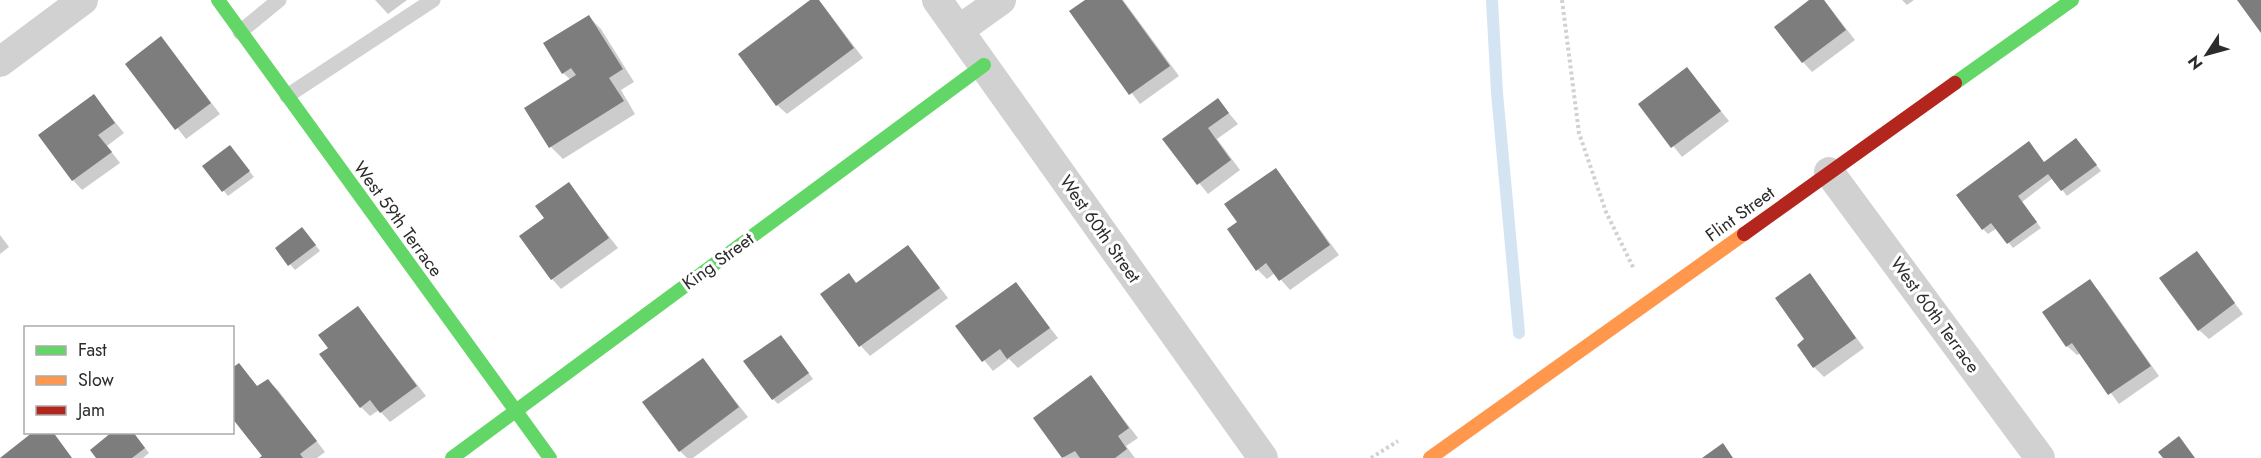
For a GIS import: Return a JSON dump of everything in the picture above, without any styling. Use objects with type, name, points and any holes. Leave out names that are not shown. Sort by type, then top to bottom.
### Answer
[{"type":"street","points":[[0,62],[83,0]]},
{"type":"street","name":"West 59th Terrace","points":[[218,0],[550,458]]},
{"type":"street","name":"West 60th Street","points":[[937,0],[1263,458]]},
{"type":"street","points":[[959,30],[1001,0]]},
{"type":"street","name":"Flint Street","points":[[1430,458],[2072,0]]},
{"type":"street","name":"King Street","points":[[452,458],[984,65]]},
{"type":"street","name":"West 60th Terrace","points":[[1829,172],[2040,458]]},
{"type":"lane","points":[[240,32],[279,0]]},
{"type":"lane","points":[[287,96],[433,0]]},
{"type":"path","points":[[1562,0],[1579,133],[1606,212],[1631,266],[1656,296]]},
{"type":"building","points":[[810,0],[819,0],[854,48],[776,106],[738,54]]},
{"type":"building","points":[[1085,0],[1122,0],[1170,66],[1129,95],[1069,11]]},
{"type":"building","points":[[1809,0],[1824,0],[1846,30],[1802,63],[1774,27]]},
{"type":"building","points":[[2237,0],[2261,0],[2261,33]]},
{"type":"building","points":[[589,15],[623,69],[609,78],[624,101],[549,148],[524,108],[576,75],[571,68],[562,74],[543,43]]},
{"type":"building","points":[[161,36],[211,103],[175,130],[125,64]]},
{"type":"building","points":[[1687,67],[1721,111],[1671,148],[1638,104]]},
{"type":"building","points":[[94,94],[115,123],[98,135],[112,152],[72,181],[38,135]]},
{"type":"building","points":[[1218,98],[1229,113],[1208,128],[1231,160],[1197,185],[1162,139]]},
{"type":"building","points":[[2076,138],[2097,165],[2061,191],[2048,174],[2018,196],[2037,222],[2007,244],[1991,223],[1982,230],[1956,195],[2029,141],[2044,162]]},
{"type":"building","points":[[230,145],[250,171],[222,192],[202,166]]},
{"type":"building","points":[[1276,168],[1330,245],[1279,281],[1266,263],[1256,271],[1227,229],[1237,222],[1224,204]]},
{"type":"building","points":[[569,182],[609,238],[551,280],[519,236],[544,218],[535,206]]},
{"type":"building","points":[[302,227],[316,245],[288,266],[275,248]]},
{"type":"building","points":[[908,245],[940,288],[859,347],[820,294],[849,273],[856,283]]},
{"type":"building","points":[[2197,251],[2235,303],[2198,331],[2159,278]]},
{"type":"building","points":[[1810,273],[1856,338],[1813,368],[1797,345],[1804,339],[1775,298]]},
{"type":"building","points":[[2090,279],[2151,366],[2108,395],[2072,343],[2066,347],[2042,312]]},
{"type":"building","points":[[1016,282],[1050,328],[1007,359],[1000,349],[982,362],[955,326]]},
{"type":"building","points":[[358,306],[417,386],[380,413],[370,400],[360,408],[319,354],[328,348],[318,335]]},
{"type":"building","points":[[781,335],[809,373],[772,400],[743,361]]},
{"type":"building","points":[[703,358],[739,407],[679,452],[642,402]]},
{"type":"building","points":[[239,363],[257,386],[268,379],[317,441],[300,454],[303,458],[259,458],[262,456],[234,421],[234,367]]},
{"type":"building","points":[[1091,375],[1129,428],[1118,436],[1127,449],[1115,458],[1080,458],[1075,451],[1062,458],[1033,418]]},
{"type":"building","points":[[30,434],[54,434],[72,458],[0,458]]},
{"type":"building","points":[[110,434],[134,434],[145,448],[132,458],[96,458],[90,450]]},
{"type":"building","points":[[2179,436],[2195,458],[2163,458],[2158,452]]},
{"type":"building","points":[[1723,443],[1733,458],[1702,458]]},
{"type":"waterway","points":[[1492,0],[1497,93],[1519,333]]},
{"type":"traffic: fast","points":[[218,0],[550,458]]},
{"type":"traffic: fast","points":[[1955,83],[2072,0]]},
{"type":"traffic: fast","points":[[452,458],[984,65]]},
{"type":"traffic: slow","points":[[1430,458],[1744,234]]},
{"type":"traffic: jam","points":[[1744,234],[1955,83]]}]
